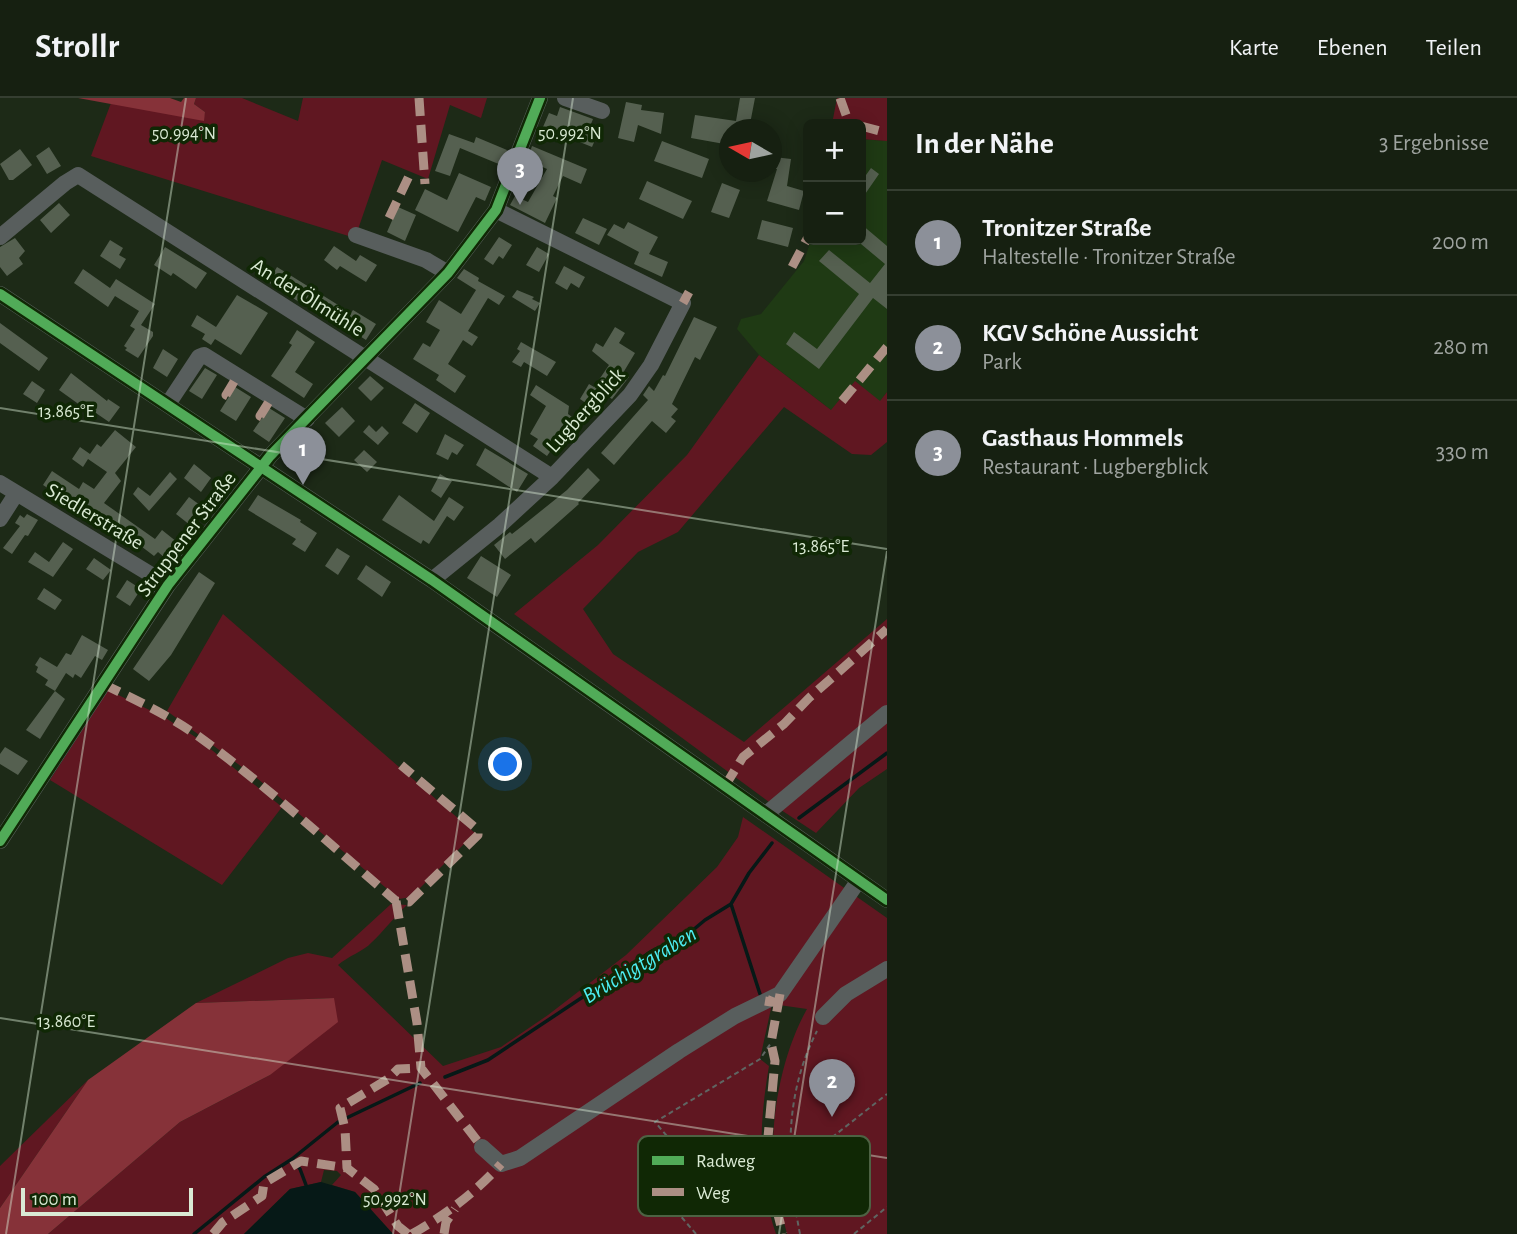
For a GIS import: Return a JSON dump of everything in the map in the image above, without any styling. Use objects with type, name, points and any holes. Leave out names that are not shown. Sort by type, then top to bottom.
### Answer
[{"type":"street","name":"Struppener Straße","points":[[0,841],[168,585],[262,467],[448,273],[496,210],[540,98]]},
{"type":"street","points":[[565,98],[602,111]]},
{"type":"street","name":"An der Ölmühle","points":[[0,237],[78,175],[552,477]]},
{"type":"street","name":"Lugbergblick","points":[[432,580],[500,525],[552,477],[630,395],[651,365],[683,303],[496,210]]},
{"type":"street","points":[[356,236],[426,260],[448,273]]},
{"type":"street","points":[[0,294],[432,580],[887,900]]},
{"type":"street","points":[[168,404],[199,357],[204,355],[307,419]]},
{"type":"street","name":"Siedlerstraße","points":[[0,483],[168,585]]},
{"type":"street","points":[[0,519],[16,494]]},
{"type":"street","points":[[766,814],[887,713]]},
{"type":"street","points":[[482,1147],[501,1164],[520,1158],[679,1051],[735,1016],[780,994],[859,880]]},
{"type":"street","points":[[823,1017],[846,994],[887,969]]},
{"type":"path","points":[[789,1136],[791,1107],[805,1056],[823,1017]]},
{"type":"path","points":[[667,1136],[655,1122],[760,1059],[771,1044]]},
{"type":"path","points":[[834,1136],[887,1094]]},
{"type":"path","points":[[854,1234],[887,1207]]},
{"type":"path","points":[[681,1216],[696,1234]]},
{"type":"path","points":[[797,1216],[800,1234]]},
{"type":"shaded area","points":[[78,98],[170,98],[181,102],[184,98],[196,98],[194,104],[205,112],[204,121]]},
{"type":"shaded area","points":[[196,98],[242,98],[298,121],[303,98],[487,98],[481,118],[450,105],[428,179],[382,160],[355,238],[91,156],[111,103],[203,120],[205,112],[194,104]]},
{"type":"shaded area","points":[[837,98],[887,98],[887,141],[866,139],[866,119],[833,119]]},
{"type":"shaded area","points":[[866,139],[887,141],[887,392],[880,402],[831,410],[759,355],[737,329],[741,319],[761,314],[804,261],[809,245],[866,245]]},
{"type":"shaded area","points":[[759,355],[831,410],[855,381],[880,401],[887,392],[887,442],[871,455],[852,454],[784,407],[678,532],[638,552],[583,609],[613,654],[744,742],[887,619],[887,769],[859,788],[816,833],[769,802],[514,614],[598,545],[687,455]]},
{"type":"shaded area","points":[[223,614],[475,833],[411,897],[399,899],[258,779],[167,711]]},
{"type":"shaded area","points":[[108,690],[164,717],[197,738],[282,807],[222,885],[50,780]]},
{"type":"shaded area","points":[[743,817],[887,918],[887,1234],[787,1234],[783,1216],[870,1216],[870,1136],[773,1136],[783,1070],[807,1009],[772,1004],[760,1059],[769,1066],[762,1136],[638,1136],[638,1216],[771,1216],[776,1234],[393,1234],[355,1192],[332,1185],[341,1175],[337,1171],[324,1170],[321,1182],[290,1189],[244,1234],[48,1234],[180,1122],[270,1075],[333,998],[196,1003],[288,958],[308,953],[332,958],[391,904],[407,905],[368,946],[338,965],[443,1066],[501,1047],[626,955],[717,867],[738,837]]},
{"type":"shaded area","points":[[334,998],[338,1022],[270,1075],[180,1122],[48,1234],[0,1234],[0,1208],[88,1080],[196,1003]]},
{"type":"shaded area","points":[[88,1080],[0,1208],[0,1166]]},
{"type":"shaded area","points":[[321,1182],[355,1192],[393,1234],[244,1234],[290,1189]]},
{"type":"building","points":[[740,98],[755,98],[751,119],[736,119]]},
{"type":"building","points":[[626,102],[642,105],[641,110],[664,113],[661,134],[638,125],[634,142],[618,138]]},
{"type":"building","points":[[560,107],[593,119],[589,129],[598,133],[592,147],[543,127],[549,113],[557,116]]},
{"type":"building","points":[[695,115],[722,119],[719,119],[719,143],[691,138]]},
{"type":"building","points":[[449,134],[474,143],[476,137],[507,150],[501,165],[460,148],[450,176],[435,171]]},
{"type":"building","points":[[662,141],[709,159],[702,178],[654,161]]},
{"type":"building","points":[[532,146],[587,169],[581,184],[563,176],[553,196],[557,198],[545,223],[510,205],[515,196],[528,202],[547,169],[527,160]]},
{"type":"building","points":[[49,147],[61,166],[47,174],[36,156]]},
{"type":"building","points":[[20,149],[32,165],[13,180],[9,180],[0,164]]},
{"type":"building","points":[[782,158],[791,159],[787,186],[803,191],[799,210],[767,201],[773,182],[782,182]]},
{"type":"building","points":[[871,168],[879,174],[866,193],[866,182],[866,175]]},
{"type":"building","points":[[459,173],[491,187],[485,201],[476,197],[458,232],[415,210],[425,189],[447,200]]},
{"type":"building","points":[[647,181],[692,201],[683,219],[639,199]]},
{"type":"building","points":[[722,183],[740,190],[729,218],[711,212]]},
{"type":"building","points":[[59,203],[70,215],[51,233],[40,220]]},
{"type":"building","points":[[398,207],[416,215],[405,241],[387,232]]},
{"type":"building","points":[[583,218],[607,229],[599,245],[575,233]]},
{"type":"building","points":[[762,220],[793,228],[788,247],[757,239]]},
{"type":"building","points":[[628,222],[658,237],[649,254],[668,262],[662,277],[634,264],[639,252],[607,235],[614,224],[624,229]]},
{"type":"building","points":[[866,228],[887,246],[887,309],[873,298],[819,369],[786,344],[794,332],[817,349],[859,294],[819,261],[829,250],[870,283],[885,264],[862,245],[866,245]]},
{"type":"building","points":[[499,237],[512,245],[503,259],[499,256],[493,265],[484,259]]},
{"type":"building","points":[[15,238],[25,251],[19,258],[23,264],[7,276],[0,267],[0,247]]},
{"type":"building","points":[[110,240],[123,248],[119,255],[126,259],[120,269],[100,256]]},
{"type":"building","points":[[334,246],[356,261],[360,255],[377,265],[366,282],[340,266],[337,270],[324,260]]},
{"type":"building","points":[[165,247],[207,273],[196,289],[173,273],[171,276],[154,265]]},
{"type":"building","points":[[537,247],[549,254],[539,272],[526,265]]},
{"type":"building","points":[[564,266],[585,277],[579,288],[571,283],[567,290],[555,283]]},
{"type":"building","points":[[277,267],[351,313],[353,310],[376,324],[366,340],[341,324],[338,327],[268,282]]},
{"type":"building","points":[[83,269],[110,288],[116,279],[155,304],[141,325],[153,332],[153,336],[138,358],[125,350],[127,348],[124,346],[135,329],[130,326],[139,311],[115,296],[108,307],[74,283]]},
{"type":"building","points":[[464,269],[479,278],[478,281],[505,296],[499,305],[488,298],[468,331],[478,337],[472,346],[463,340],[448,364],[466,376],[455,393],[436,380],[439,375],[413,359],[423,343],[430,347],[440,330],[426,322],[439,300],[461,314],[476,290],[457,278]]},
{"type":"building","points":[[517,290],[534,297],[532,299],[540,303],[535,311],[512,297]]},
{"type":"building","points":[[237,295],[268,313],[241,355],[215,339],[211,345],[202,339],[205,334],[191,326],[197,315],[216,327]]},
{"type":"building","points":[[694,317],[717,327],[700,360],[695,357],[672,404],[678,409],[671,417],[676,421],[666,433],[652,421],[614,465],[601,453],[648,400],[643,395],[649,386],[654,391],[663,375],[665,376]]},
{"type":"building","points":[[0,323],[48,358],[39,371],[0,343]]},
{"type":"building","points":[[615,327],[625,333],[619,343],[635,353],[623,373],[629,377],[612,399],[603,393],[593,408],[580,399],[589,384],[594,387],[609,365],[592,351],[596,343],[603,347]]},
{"type":"building","points":[[297,330],[315,342],[295,372],[313,384],[304,398],[271,376],[292,345],[289,343]]},
{"type":"building","points":[[521,342],[556,362],[547,376],[524,362],[521,367],[512,362],[520,351],[517,349]]},
{"type":"building","points":[[163,349],[178,359],[167,377],[153,368]]},
{"type":"building","points":[[205,368],[217,375],[202,399],[189,391]]},
{"type":"building","points":[[71,373],[107,401],[108,399],[120,407],[109,422],[93,411],[91,413],[59,390]]},
{"type":"building","points":[[370,376],[384,388],[371,401],[358,388]]},
{"type":"building","points":[[32,381],[45,390],[37,403],[23,394]]},
{"type":"building","points":[[536,385],[569,406],[568,414],[572,417],[568,432],[565,430],[547,456],[533,446],[538,439],[530,434],[546,406],[530,395]]},
{"type":"building","points":[[235,387],[251,397],[236,421],[220,411]]},
{"type":"building","points":[[415,403],[430,413],[417,433],[402,423]]},
{"type":"building","points":[[342,407],[355,421],[339,437],[325,423]]},
{"type":"building","points":[[269,408],[285,418],[269,442],[253,431]]},
{"type":"building","points":[[369,425],[376,432],[382,426],[389,433],[378,445],[363,432]]},
{"type":"building","points":[[115,430],[136,447],[115,473],[121,481],[104,503],[155,539],[162,530],[177,542],[165,558],[158,552],[154,556],[125,534],[123,537],[43,485],[52,471],[79,489],[83,482],[94,489],[107,472],[88,459],[83,467],[72,459],[80,447],[90,454],[97,444],[101,447]]},
{"type":"building","points":[[445,434],[464,445],[457,455],[452,452],[448,460],[436,454]]},
{"type":"building","points":[[303,447],[315,459],[304,470],[292,458]]},
{"type":"building","points":[[485,448],[528,474],[517,492],[476,465]]},
{"type":"building","points":[[364,450],[377,462],[367,472],[354,460]]},
{"type":"building","points":[[194,464],[211,478],[201,492],[184,478]]},
{"type":"building","points":[[588,468],[600,480],[579,504],[535,543],[531,538],[505,559],[494,545],[567,490]]},
{"type":"building","points":[[170,472],[177,479],[149,511],[133,494],[138,487],[150,496]]},
{"type":"building","points":[[440,474],[452,481],[441,498],[431,491]]},
{"type":"building","points":[[258,495],[301,520],[300,522],[317,533],[305,552],[292,544],[296,539],[248,510]]},
{"type":"building","points":[[399,495],[434,521],[449,497],[464,507],[454,521],[447,516],[429,544],[423,540],[421,544],[382,520]]},
{"type":"building","points":[[189,497],[204,508],[190,525],[176,514]]},
{"type":"building","points":[[27,514],[38,520],[12,554],[3,548],[20,526],[15,523],[20,515],[24,518]]},
{"type":"building","points":[[63,542],[73,549],[53,577],[28,562],[35,552],[49,562]]},
{"type":"building","points":[[337,548],[350,556],[338,575],[325,566]]},
{"type":"building","points":[[481,556],[511,575],[497,597],[467,578]]},
{"type":"building","points":[[94,558],[111,570],[103,580],[86,569]]},
{"type":"building","points":[[366,565],[391,582],[382,597],[357,579]]},
{"type":"building","points":[[199,572],[215,583],[171,655],[149,681],[133,669]]},
{"type":"building","points":[[127,580],[141,589],[130,606],[116,597]]},
{"type":"building","points":[[44,588],[62,600],[55,610],[37,599]]},
{"type":"building","points":[[82,635],[108,650],[102,660],[95,656],[81,678],[75,674],[73,678],[66,673],[55,691],[45,685],[48,680],[36,672],[38,667],[35,665],[40,657],[57,667],[66,653],[71,655]]},
{"type":"building","points":[[55,691],[65,699],[40,739],[26,730]]},
{"type":"building","points":[[5,747],[28,761],[18,775],[0,764],[0,754]]},
{"type":"waterway","name":"Brüchigtgraben","points":[[799,818],[887,753]]},
{"type":"waterway","name":"Brüchigtgraben","points":[[445,1077],[488,1060],[652,951],[681,940],[705,920],[731,904],[749,873],[772,843]]},
{"type":"waterway","points":[[731,904],[760,994]]},
{"type":"waterway","name":"Brüchigtgraben","points":[[194,1234],[338,1122],[420,1083]]},
{"type":"waterway","points":[[293,1160],[306,1185]]},
{"type":"marked path","points":[[419,98],[425,184]]},
{"type":"marked path","points":[[840,98],[848,119]]},
{"type":"marked path","points":[[866,127],[887,133]]},
{"type":"marked path","points":[[389,218],[409,176]]},
{"type":"marked path","points":[[792,267],[804,245]]},
{"type":"marked path","points":[[683,303],[689,292]]},
{"type":"marked path","points":[[842,401],[887,347]]},
{"type":"marked path","points":[[228,396],[226,395],[238,375]]},
{"type":"marked path","points":[[262,417],[260,416],[272,397]]},
{"type":"marked path","points":[[725,786],[743,757],[784,724],[809,698],[887,629]]},
{"type":"marked path","points":[[103,684],[198,736],[274,795],[396,901],[409,902],[478,835],[478,830],[401,765]]},
{"type":"marked path","points":[[396,901],[417,1023],[421,1068],[482,1147]]},
{"type":"marked path","points":[[768,1136],[775,1061],[771,1043],[780,994]]},
{"type":"marked path","points":[[765,1001],[771,1002],[773,997]]},
{"type":"marked path","points":[[408,1234],[398,1226],[374,1189],[347,1168],[345,1129],[340,1108],[388,1079],[398,1069],[421,1068]]},
{"type":"marked path","points":[[213,1234],[223,1222],[262,1196],[264,1183],[301,1161],[347,1168]]},
{"type":"marked path","points":[[412,1234],[459,1203],[501,1164]]},
{"type":"marked path","points":[[444,1234],[446,1222],[455,1209]]},
{"type":"marked path","points":[[778,1216],[783,1234]]},
{"type":"cycle path","points":[[0,841],[168,585],[270,456],[448,273],[496,210],[540,98]]},
{"type":"cycle path","points":[[0,294],[432,580],[887,900]]},
{"type":"place","name":"Gasthaus Hommels","points":[[520,205]]},
{"type":"place","name":"Tronitzer Straße","points":[[303,485]]},
{"type":"place","name":"KGV Schöne Aussicht","points":[[832,1117]]}]
